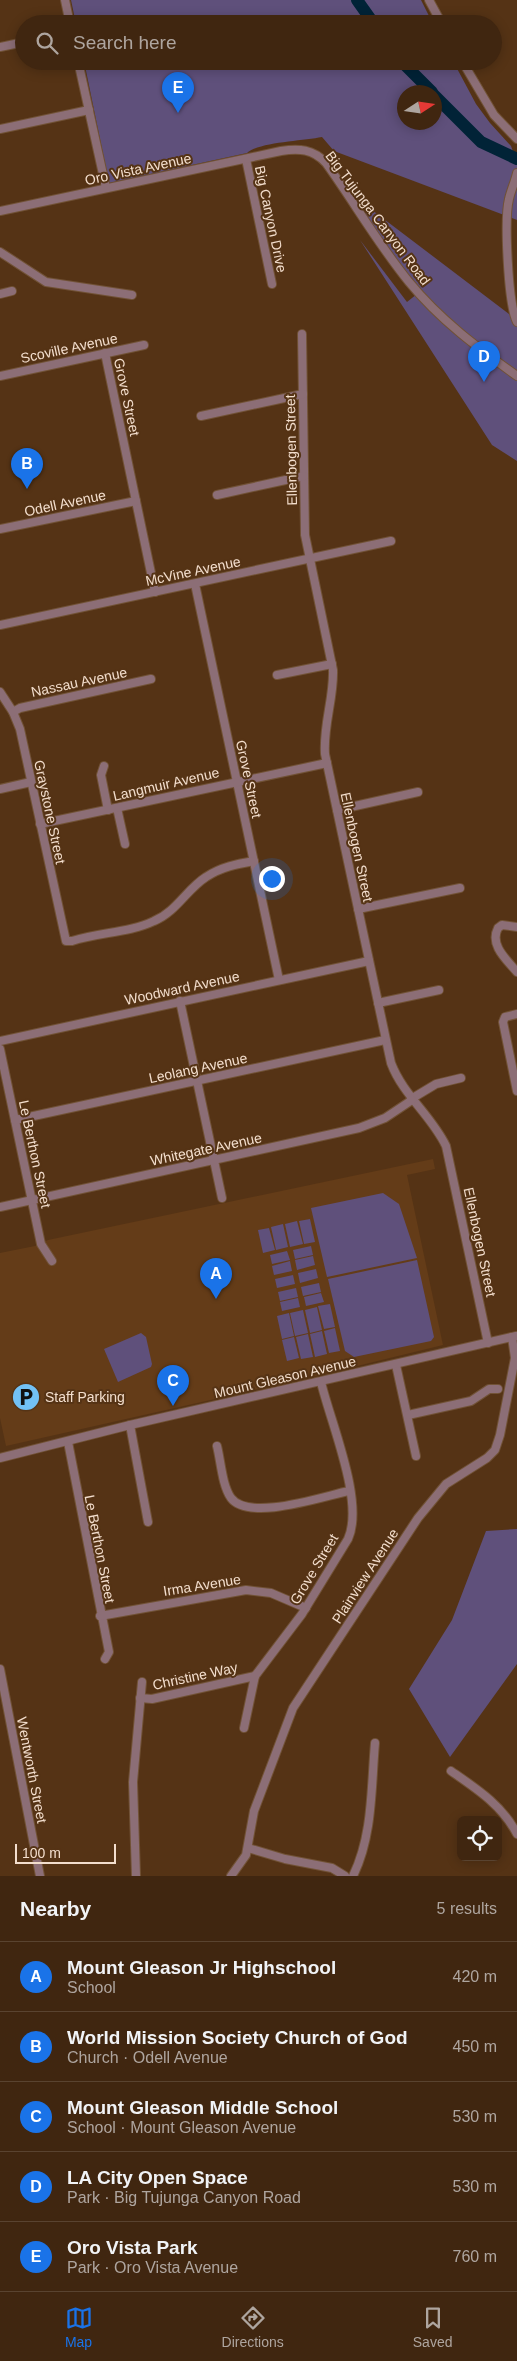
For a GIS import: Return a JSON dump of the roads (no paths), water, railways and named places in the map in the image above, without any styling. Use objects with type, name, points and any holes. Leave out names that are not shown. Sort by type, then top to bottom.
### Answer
[{"type":"street","points":[[65,0],[68,15]]},
{"type":"street","points":[[429,0],[437,15]]},
{"type":"street","points":[[0,47],[15,44]]},
{"type":"street","points":[[80,70],[106,188]]},
{"type":"street","points":[[467,70],[494,114],[517,139]]},
{"type":"street","points":[[0,129],[89,110]]},
{"type":"street","name":"Big Tujunga Canyon Road","points":[[281,151],[305,150],[322,158],[388,254],[416,290],[462,336],[517,376]]},
{"type":"street","name":"Oro Vista Avenue","points":[[0,211],[281,151]]},
{"type":"street","name":"Big Canyon Drive","points":[[246,159],[272,284]]},
{"type":"street","points":[[516,175],[508,200],[508,216],[509,288],[512,309],[517,322]]},
{"type":"street","points":[[0,252],[46,282],[132,295]]},
{"type":"street","points":[[0,294],[12,291]]},
{"type":"street","name":"Ellenbogen Street","points":[[302,334],[305,531],[332,664],[333,685],[325,736],[327,763],[385,1040],[394,1072],[412,1100],[436,1128],[446,1146],[488,1343]]},
{"type":"street","name":"Scoville Avenue","points":[[0,376],[144,345]]},
{"type":"street","name":"Grove Street","points":[[105,353],[155,592]]},
{"type":"street","points":[[201,416],[303,394]]},
{"type":"street","points":[[218,495],[304,476]]},
{"type":"street","name":"Odell Avenue","points":[[0,529],[136,501]]},
{"type":"street","name":"McVine Avenue","points":[[0,625],[391,540]]},
{"type":"street","name":"Grove Street","points":[[195,584],[279,980]]},
{"type":"street","points":[[277,676],[332,664]]},
{"type":"street","name":"Nassau Avenue","points":[[13,712],[20,708],[151,679]]},
{"type":"street","name":"Graystone Street","points":[[1,696],[13,712],[20,729],[66,940],[72,942],[140,927],[156,921],[207,876],[230,866],[254,862]]},
{"type":"street","name":"Langmuir Avenue","points":[[40,824],[327,763]]},
{"type":"street","points":[[104,766],[101,776],[108,810]]},
{"type":"street","points":[[0,788],[31,782]]},
{"type":"street","points":[[337,810],[418,792]]},
{"type":"street","points":[[117,808],[125,844]]},
{"type":"street","points":[[358,909],[460,888]]},
{"type":"street","points":[[517,927],[502,925],[498,928],[495,939],[496,946],[517,972]]},
{"type":"street","name":"Woodward Avenue","points":[[0,1041],[369,961]]},
{"type":"street","points":[[378,1003],[439,990]]},
{"type":"street","points":[[180,1001],[222,1198]]},
{"type":"street","points":[[517,1014],[505,1017],[503,1022],[517,1091]]},
{"type":"street","name":"Leolang Avenue","points":[[15,1120],[385,1040]]},
{"type":"street","name":"Le Berthon Street","points":[[0,1049],[41,1244],[52,1261]]},
{"type":"street","name":"Whitegate Avenue","points":[[0,1207],[359,1128],[384,1118],[436,1084],[461,1078]]},
{"type":"street","name":"Mount Gleason Avenue","points":[[0,1458],[130,1425],[515,1337]]},
{"type":"street","name":"Plainview Avenue","points":[[231,1876],[243,1862],[248,1848],[254,1811],[293,1708],[418,1518],[446,1484],[487,1458],[495,1450],[500,1435],[515,1358],[515,1337]]},
{"type":"street","points":[[396,1365],[416,1456]]},
{"type":"street","name":"Grove Street","points":[[244,1728],[255,1676],[306,1608],[351,1530],[353,1513],[349,1491],[335,1425],[321,1382]]},
{"type":"street","points":[[408,1415],[471,1402],[489,1389],[498,1389]]},
{"type":"street","points":[[130,1425],[148,1522]]},
{"type":"street","name":"Le Berthon Street","points":[[68,1442],[100,1616],[109,1652],[106,1659]]},
{"type":"street","points":[[217,1446],[230,1496],[241,1506],[274,1508],[349,1491]]},
{"type":"street","name":"Irma Avenue","points":[[100,1616],[246,1590],[280,1596],[306,1608]]},
{"type":"street","name":"Wentworth Street","points":[[0,1669],[40,1876]]},
{"type":"street","name":"Christine Way","points":[[140,1698],[152,1699],[255,1676]]},
{"type":"street","points":[[136,1876],[133,1782],[142,1682]]},
{"type":"street","points":[[353,1876],[359,1863],[370,1822],[375,1743]]},
{"type":"street","points":[[451,1771],[503,1812],[517,1834]]},
{"type":"street","points":[[248,1848],[285,1859],[332,1868],[345,1876]]},
{"type":"waterway","points":[[357,0],[368,15]]},
{"type":"waterway","points":[[410,70],[425,85]]},
{"type":"waterway","points":[[442,103],[481,142],[517,159]]},
{"type":"place","name":"Oro Vista Park","points":[[178,113]]},
{"type":"place","name":"LA City Open Space","points":[[484,382]]},
{"type":"place","name":"World Mission Society Church of God","points":[[27,489]]},
{"type":"place","name":"Mount Gleason Jr Highschool","points":[[216,1299]]},
{"type":"place","name":"Staff Parking","points":[[26,1397]]},
{"type":"place","name":"Mount Gleason Middle School","points":[[173,1406]]}]
